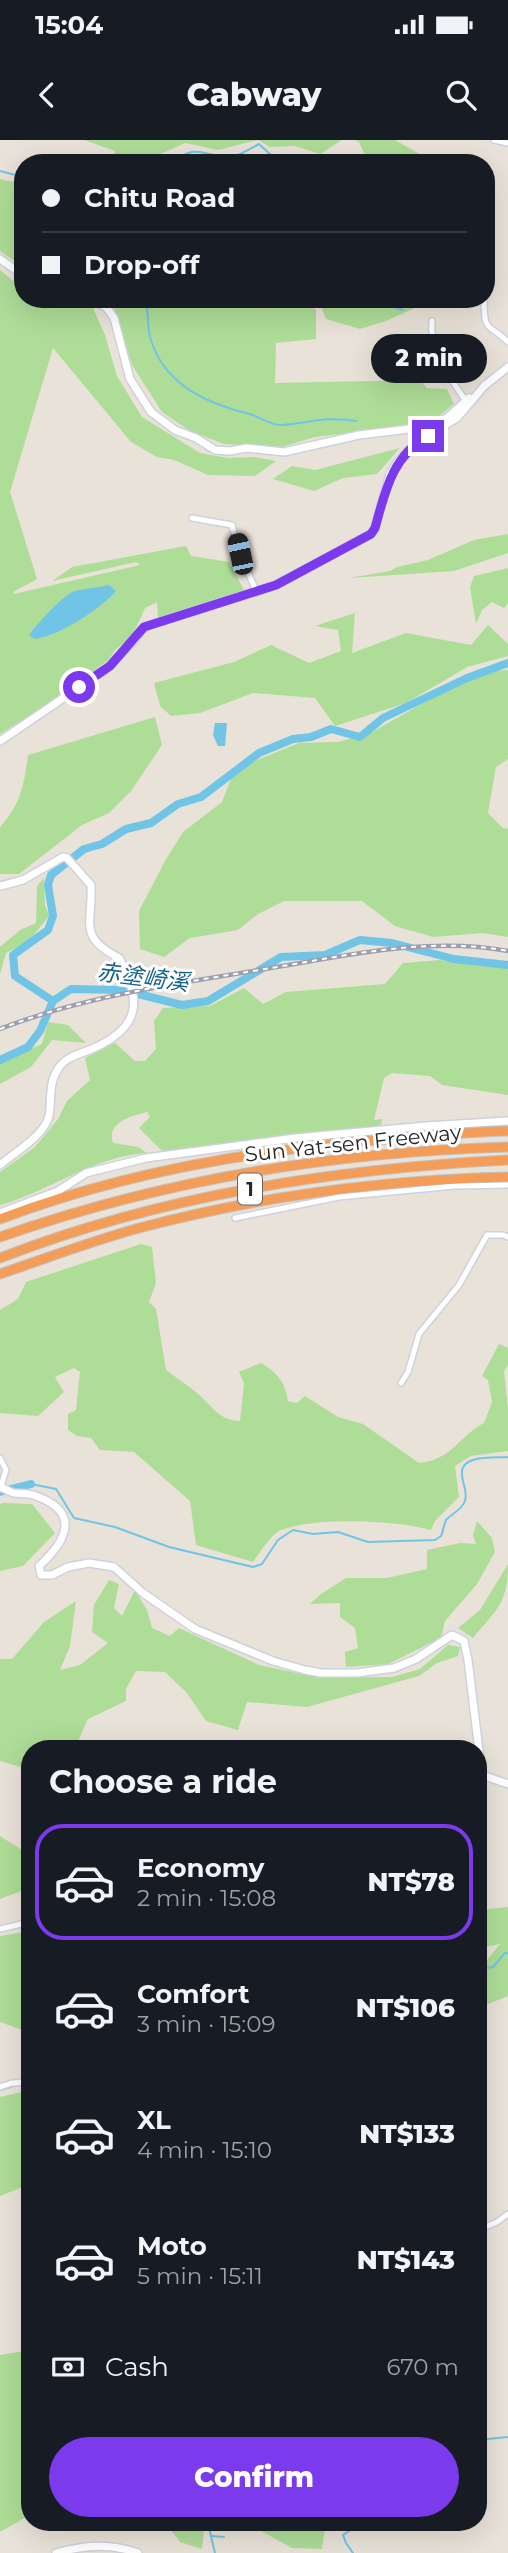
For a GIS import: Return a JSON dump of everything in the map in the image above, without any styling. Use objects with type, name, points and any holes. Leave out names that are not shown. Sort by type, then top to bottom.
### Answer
[{"type":"highway","name":"1","points":[[0,1219],[103,1186],[237,1156],[367,1140],[508,1131]]},
{"type":"highway","name":"Sun Yat-sen Freeway","points":[[0,1237],[121,1199],[256,1169],[387,1154],[508,1147]]},
{"type":"highway","name":"Sun Yat-sen Freeway","points":[[0,1258],[108,1221],[216,1195],[321,1177],[508,1160]]},
{"type":"highway","name":"1","points":[[0,1274],[142,1228],[261,1202],[425,1181],[508,1177]]},
{"type":"street","points":[[494,140],[508,143]]},
{"type":"street","points":[[106,308],[114,318],[130,379],[151,412],[174,430],[196,438],[215,450],[246,448],[284,452],[359,435],[432,425],[447,418],[508,368]]},
{"type":"street","points":[[484,308],[485,323],[490,330],[508,342]]},
{"type":"street","points":[[432,321],[431,336],[436,355],[467,403]]},
{"type":"street","points":[[0,741],[106,669],[130,646],[144,627],[193,610],[257,593],[371,534],[390,474],[399,460],[418,441],[457,418],[467,403]]},
{"type":"street","points":[[192,518],[232,525],[240,554],[257,593]]},
{"type":"street","points":[[0,886],[23,880],[67,858],[91,885],[90,928],[96,941],[99,947],[119,958],[135,998],[131,1022],[118,1034],[96,1048],[71,1057],[59,1067],[51,1087],[50,1111],[44,1127],[0,1165]]},
{"type":"street","points":[[0,1213],[58,1191],[86,1173],[146,1158],[295,1138],[508,1121]]},
{"type":"street","points":[[234,1218],[339,1198],[454,1186],[508,1185]]},
{"type":"street","points":[[401,1383],[408,1372],[419,1334],[459,1285],[487,1235],[508,1237]]},
{"type":"street","points":[[0,1458],[6,1470],[3,1488],[41,1497],[51,1502],[64,1515],[66,1523],[61,1542],[39,1566],[41,1575],[48,1576],[68,1567],[89,1563],[114,1567],[144,1594],[195,1629],[273,1661],[321,1672],[357,1673],[394,1668],[416,1658],[449,1636],[459,1637],[466,1648],[476,1740]]},
{"type":"street","points":[[487,1777],[508,1784]]},
{"type":"street","points":[[0,1929],[21,1924]]},
{"type":"street","points":[[0,2087],[21,2082]]},
{"type":"street","points":[[487,2226],[508,2214]]},
{"type":"street","points":[[56,2553],[110,2545],[138,2553]]},
{"type":"green space","points":[[84,140],[258,140],[218,150],[185,143],[160,154],[114,154],[115,151]]},
{"type":"green space","points":[[258,140],[342,140],[320,154],[295,146],[270,147]]},
{"type":"green space","points":[[355,140],[395,140],[420,154],[366,154]]},
{"type":"green space","points":[[0,179],[14,182],[14,261],[0,251]]},
{"type":"green space","points":[[0,270],[14,282],[14,308],[93,308],[105,335],[117,376],[142,417],[200,453],[276,461],[255,476],[208,475],[174,460],[157,457],[131,442],[53,348],[10,492],[37,579],[13,592],[14,594],[140,565],[136,562],[52,581],[72,567],[186,546],[191,556],[229,562],[244,590],[158,618],[157,602],[145,608],[132,637],[116,649],[108,660],[59,697],[0,734]]},
{"type":"green space","points":[[114,308],[312,308],[316,310],[316,339],[276,343],[275,383],[420,380],[427,388],[447,389],[454,404],[430,423],[315,437],[282,447],[224,444],[190,431],[162,412],[132,365]]},
{"type":"green space","points":[[322,308],[415,308],[360,329],[326,319]]},
{"type":"green space","points":[[400,448],[377,474],[343,478],[314,491],[273,479],[292,466],[315,470]]},
{"type":"green space","points":[[508,534],[508,553],[454,571],[349,578],[390,571],[428,560],[474,540]]},
{"type":"green space","points":[[508,568],[508,603],[504,608],[492,602],[482,610],[476,624],[470,587],[474,576]]},
{"type":"green space","points":[[355,613],[352,653],[406,633],[471,645],[488,625],[508,644],[508,656],[467,667],[406,703],[335,726],[315,698],[253,693],[200,713],[171,716],[160,706],[154,683],[234,662],[271,645],[309,663],[341,651],[338,630],[315,626]]},
{"type":"green space","points":[[508,670],[508,759],[496,767],[488,813],[503,828],[508,829],[508,937],[483,933],[433,937],[395,926],[362,901],[284,901],[258,914],[238,930],[190,938],[164,957],[140,949],[139,911],[165,861],[183,832],[222,802],[235,769],[299,743],[338,742],[370,733],[479,672]]},
{"type":"green space","points":[[155,717],[162,745],[131,791],[109,813],[82,825],[19,874],[0,874],[0,827],[13,810],[20,794],[28,755]]},
{"type":"green space","points":[[44,878],[45,905],[49,916],[29,941],[6,953],[0,974],[0,947],[20,930],[36,923],[37,886]]},
{"type":"green space","points":[[440,960],[508,967],[508,1095],[442,1085],[430,1076],[392,1073],[384,1078],[374,1120],[382,1119],[381,1128],[162,1151],[139,1128],[150,1117],[147,1112],[122,1121],[113,1130],[112,1136],[113,1143],[138,1147],[147,1153],[108,1160],[0,1205],[0,1172],[35,1147],[58,1119],[67,1101],[90,1080],[85,1058],[115,1043],[135,1061],[145,1061],[156,1049],[154,1021],[163,1008],[210,1006],[244,988],[263,1004],[286,992],[385,984],[403,963]]},
{"type":"green space","points":[[48,1022],[68,1025],[86,1043],[52,1040],[31,1067],[0,1084],[0,1062],[42,1044]]},
{"type":"green space","points":[[141,1244],[152,1247],[156,1283],[149,1302],[156,1309],[166,1370],[222,1416],[240,1421],[244,1383],[239,1372],[261,1363],[280,1379],[288,1401],[297,1403],[305,1396],[338,1417],[363,1424],[419,1463],[430,1461],[440,1457],[484,1423],[492,1402],[488,1380],[482,1376],[499,1344],[508,1348],[508,1365],[504,1371],[508,1451],[471,1456],[455,1466],[459,1497],[435,1521],[431,1530],[356,1521],[296,1526],[277,1532],[253,1562],[196,1545],[190,1501],[134,1452],[100,1450],[91,1438],[77,1436],[68,1430],[68,1414],[76,1410],[80,1372],[74,1368],[55,1377],[64,1392],[38,1416],[0,1413],[0,1310],[18,1299],[26,1282]]},
{"type":"green space","points":[[0,1504],[32,1504],[55,1533],[23,1566],[0,1571]]},
{"type":"green space","points":[[477,1521],[492,1538],[495,1552],[477,1584],[445,1621],[441,1638],[388,1664],[346,1667],[345,1652],[358,1648],[355,1628],[340,1617],[340,1603],[310,1604],[346,1578],[387,1578],[427,1569],[427,1550],[460,1543],[476,1544],[473,1535]]},
{"type":"green space","points":[[508,1564],[506,1588],[500,1605],[473,1638],[458,1628],[480,1610]]},
{"type":"green space","points":[[109,1580],[119,1584],[114,1608],[122,1616],[135,1590],[147,1610],[152,1628],[170,1636],[179,1628],[259,1665],[321,1678],[392,1677],[420,1669],[448,1645],[460,1647],[458,1656],[437,1663],[419,1676],[307,1707],[247,1702],[238,1730],[206,1721],[187,1693],[165,1672],[136,1671],[126,1689],[126,1701],[88,1719],[79,1740],[21,1740],[21,1767],[0,1761],[0,1659],[12,1659],[44,1622],[76,1601],[70,1646],[60,1670],[80,1665],[108,1643],[92,1632],[94,1605]]},
{"type":"green space","points":[[0,1836],[21,1849],[21,1891],[0,1899]]},
{"type":"green space","points":[[508,1907],[508,1996],[487,2004],[487,1960],[500,1944],[487,1946],[489,1909]]},
{"type":"green space","points":[[21,1932],[21,2030],[0,2022],[0,1936]]},
{"type":"green space","points":[[21,2092],[21,2188],[0,2196],[0,2097]]},
{"type":"green space","points":[[21,2352],[21,2520],[0,2532],[0,2355]]},
{"type":"green space","points":[[172,2531],[204,2531],[202,2549],[180,2542]]},
{"type":"green space","points":[[261,2531],[325,2531],[322,2549],[292,2548]]},
{"type":"water","points":[[109,585],[116,591],[78,621],[44,637],[35,639],[29,635],[70,593]]},
{"type":"water","points":[[215,723],[227,723],[225,746],[218,746],[213,735]]},
{"type":"waterway","points":[[240,154],[259,144],[270,154]]},
{"type":"waterway","points":[[186,154],[207,154]]},
{"type":"waterway","points":[[0,171],[14,175]]},
{"type":"waterway","points":[[147,308],[150,337],[164,367],[200,396],[277,425],[327,420],[356,421]]},
{"type":"waterway","points":[[398,308],[403,310]]},
{"type":"waterway","points":[[53,1001],[15,976],[13,955],[48,930],[53,916],[48,885],[51,875],[84,849],[102,844],[126,829],[151,823],[178,804],[201,797],[259,753],[293,739],[311,737],[331,729],[360,737],[383,718],[467,678],[508,663]]},
{"type":"waterway","name":"赤塗崎溪","points":[[0,1060],[28,1047],[40,1031],[53,1001],[71,989],[122,990],[182,1005],[208,1001],[281,957],[325,955],[360,940],[392,943],[454,959],[508,965]]},
{"type":"waterway","points":[[31,1484],[56,1489],[74,1518],[115,1527],[169,1547],[253,1567],[262,1564],[278,1540],[293,1530],[313,1534],[338,1532],[368,1542],[435,1540],[441,1536],[446,1520],[465,1501],[462,1474],[467,1463],[480,1458],[508,1457]]},
{"type":"waterway","points":[[0,1492],[31,1484]]},
{"type":"waterway","points":[[487,1968],[493,1967],[508,1953]]},
{"type":"waterway","points":[[0,2090],[21,2085]]},
{"type":"waterway","points":[[487,2439],[508,2437]]},
{"type":"waterway","points":[[210,2531],[215,2553]]},
{"type":"waterway","points":[[349,2531],[343,2535],[353,2553]]},
{"type":"waterway","points":[[211,2536],[224,2537]]},
{"type":"railway","points":[[0,1029],[97,999],[356,954],[448,946],[508,951]]},
{"type":"route","points":[[79,687],[110,666],[144,627],[193,610],[257,593],[371,534],[390,474],[399,460],[418,441],[428,436]]}]
